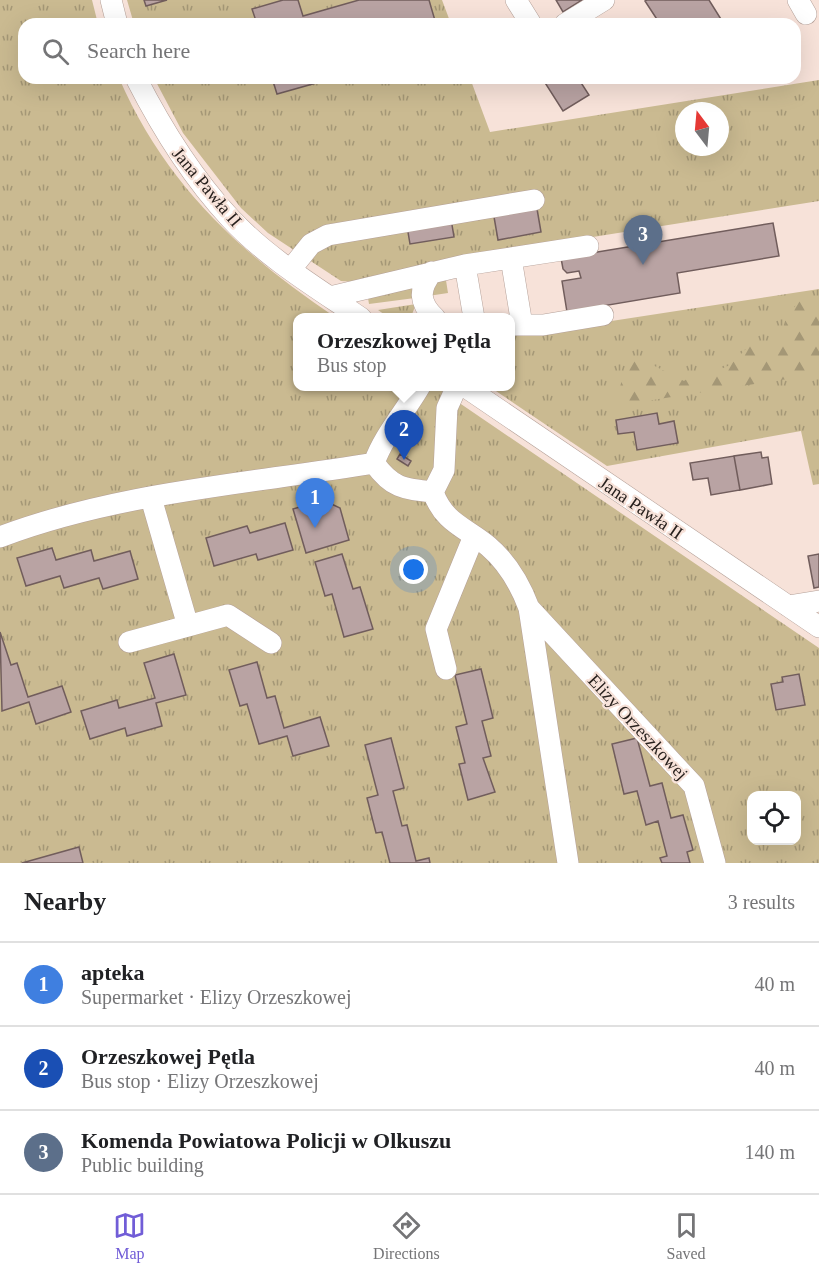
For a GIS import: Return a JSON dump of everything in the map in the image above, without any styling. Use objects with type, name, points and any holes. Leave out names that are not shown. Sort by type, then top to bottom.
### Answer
[{"type":"street","points":[[111,0],[116,18]]},
{"type":"street","points":[[516,0],[527,18]]},
{"type":"street","points":[[575,18],[604,0]]},
{"type":"street","name":"Jana Pawła II","points":[[139,84],[174,148],[231,220],[291,269],[354,313]]},
{"type":"street","points":[[291,269],[311,244],[328,235],[534,200]]},
{"type":"street","points":[[330,297],[465,265],[588,246]]},
{"type":"street","points":[[511,258],[516,325],[603,315]]},
{"type":"street","points":[[465,265],[473,313]]},
{"type":"street","points":[[430,313],[424,306],[421,292],[423,284],[432,272]]},
{"type":"street","points":[[374,463],[380,446],[403,416],[418,391]]},
{"type":"street","points":[[374,463],[384,478],[401,488],[433,492],[444,470],[447,408],[455,391]]},
{"type":"street","name":"Jana Pawła II","points":[[470,391],[819,627]]},
{"type":"street","points":[[0,537],[49,518],[151,498],[374,463]]},
{"type":"street","name":"Elizy Orzeszkowej","points":[[433,492],[439,509],[489,547],[511,571],[529,608],[694,786],[715,863]]},
{"type":"street","points":[[151,498],[188,626]]},
{"type":"street","points":[[446,669],[436,629],[474,537]]},
{"type":"street","points":[[788,606],[819,601]]},
{"type":"street","name":"Elizy Orzeszkowej","points":[[529,608],[568,863]]},
{"type":"street","points":[[129,642],[228,615],[271,643]]},
{"type":"green space","points":[[0,0],[92,0],[96,18],[18,18],[18,84],[122,84],[159,151],[209,213],[268,268],[329,313],[293,313],[293,391],[442,391],[819,648],[819,863],[0,863]]},
{"type":"green space","points":[[127,0],[442,0],[449,18],[132,18]]},
{"type":"green space","points":[[819,80],[819,201],[498,252],[356,282],[341,281],[268,233],[241,208],[183,133],[157,84],[472,84],[490,132],[675,103],[675,156],[729,156],[729,102],[680,102]]},
{"type":"green space","points":[[445,274],[448,293],[428,296],[428,289]]},
{"type":"green space","points":[[414,280],[415,298],[369,304],[368,298]]},
{"type":"green space","points":[[819,289],[819,484],[813,485],[801,431],[607,466],[496,391],[515,391],[515,331],[605,322]]},
{"type":"green space","points":[[819,297],[819,374],[608,407],[608,394],[620,387],[626,365],[637,357],[684,381],[692,375],[710,374],[730,365],[750,345],[781,341],[787,318],[800,299]]},
{"type":"green space","points":[[416,304],[413,313],[382,313],[378,310]]},
{"type":"building","points":[[144,0],[167,0],[146,6]]},
{"type":"building","points":[[283,0],[298,0],[303,16],[359,0],[429,0],[434,18],[255,18],[252,9]]},
{"type":"building","points":[[556,0],[582,0],[563,12]]},
{"type":"building","points":[[709,0],[720,18],[656,18],[645,1]]},
{"type":"building","points":[[274,84],[313,84],[277,94]]},
{"type":"building","points":[[546,84],[582,84],[589,95],[563,111]]},
{"type":"building","points":[[536,203],[541,232],[498,240],[493,211]]},
{"type":"building","points":[[451,219],[454,237],[410,244],[407,226]]},
{"type":"building","points":[[773,223],[779,256],[677,273],[680,293],[567,312],[562,281],[581,278],[579,271],[567,273],[563,269],[561,258]]},
{"type":"building","points":[[657,413],[659,424],[674,421],[678,443],[637,450],[634,432],[618,434],[616,420]]},
{"type":"building","points":[[761,452],[762,458],[768,457],[772,484],[740,490],[734,456]]},
{"type":"building","points":[[400,454],[411,461],[408,466],[397,459]]},
{"type":"building","points":[[734,456],[740,490],[711,495],[708,478],[693,480],[690,463]]},
{"type":"building","points":[[323,500],[340,508],[349,540],[306,553],[293,509]]},
{"type":"building","points":[[285,523],[293,550],[258,560],[256,554],[214,566],[206,538],[247,526],[250,533]]},
{"type":"building","points":[[52,548],[56,560],[91,550],[94,561],[130,551],[138,579],[103,589],[99,578],[64,588],[60,576],[26,586],[17,558]]},
{"type":"building","points":[[342,554],[353,589],[360,587],[373,629],[344,637],[332,594],[325,596],[315,562]]},
{"type":"building","points":[[819,554],[819,587],[814,588],[808,556]]},
{"type":"building","points":[[0,632],[11,665],[17,663],[28,697],[62,686],[71,712],[36,724],[29,702],[2,711]]},
{"type":"building","points":[[174,654],[186,695],[156,703],[162,726],[127,736],[125,728],[90,739],[81,711],[117,700],[119,708],[155,698],[144,663]]},
{"type":"building","points":[[257,662],[267,698],[275,696],[284,728],[320,717],[329,746],[293,756],[287,736],[259,744],[247,704],[240,706],[229,670]]},
{"type":"building","points":[[481,669],[493,718],[482,721],[491,756],[483,758],[495,792],[468,800],[459,764],[465,763],[456,727],[467,724],[455,675]]},
{"type":"building","points":[[799,674],[805,705],[776,710],[771,684],[783,682],[782,677]]},
{"type":"building","points":[[391,738],[404,788],[393,791],[402,826],[407,825],[416,861],[429,858],[430,863],[390,863],[382,832],[376,833],[367,798],[378,795],[365,745]]},
{"type":"building","points":[[637,738],[650,786],[662,783],[671,818],[683,815],[693,850],[687,852],[690,863],[662,863],[660,858],[667,856],[658,821],[646,825],[637,791],[624,794],[612,744]]},
{"type":"building","points":[[79,847],[83,863],[22,863]]},
{"type":"place","name":"Komenda Powiatowa Policji w Olkuszu","points":[[643,265]]},
{"type":"place","name":"Orzeszkowej Pętla","points":[[404,460]]},
{"type":"place","name":"apteka","points":[[315,528]]}]
